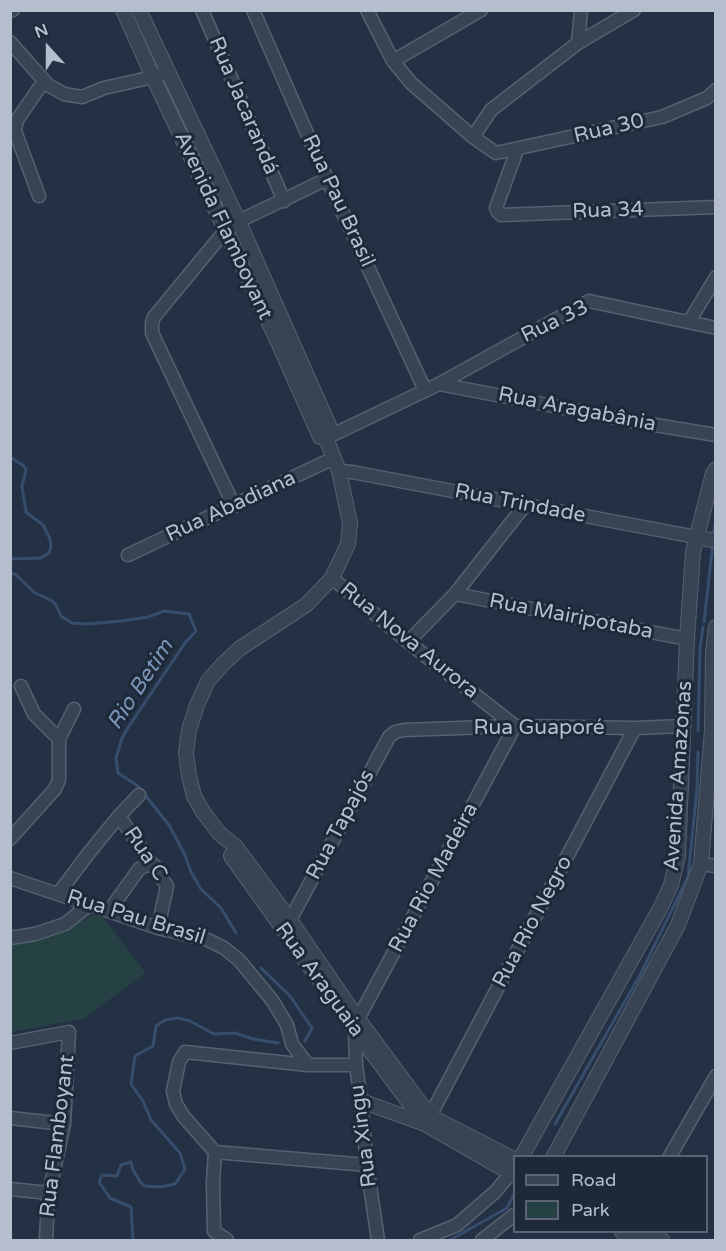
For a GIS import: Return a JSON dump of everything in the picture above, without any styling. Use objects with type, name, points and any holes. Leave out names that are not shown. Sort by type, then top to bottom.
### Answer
[{"type":"street","name":"Avenida Flamboyant","points":[[123,10],[320,437],[326,438]]},
{"type":"street","name":"Avenida Flamboyant","points":[[140,10],[239,222],[331,430],[326,438]]},
{"type":"street","name":"Rua Jacarandá","points":[[202,10],[284,201]]},
{"type":"street","name":"Rua Pau Brasil","points":[[253,10],[327,179],[425,390]]},
{"type":"street","points":[[367,10],[393,62],[411,83],[473,137],[491,110],[578,44],[634,10]]},
{"type":"street","points":[[578,44],[581,10]]},
{"type":"street","points":[[393,62],[477,12]]},
{"type":"street","points":[[10,42],[48,85],[64,94],[82,96],[168,71]]},
{"type":"street","points":[[39,196],[15,131],[17,120],[44,81]]},
{"type":"street","name":"Rua 30","points":[[473,137],[496,153],[517,150],[662,117],[707,98],[716,90]]},
{"type":"street","name":"Rua 34","points":[[517,150],[496,208],[501,215],[716,207]]},
{"type":"street","points":[[234,506],[152,333],[154,317],[225,231],[327,179]]},
{"type":"street","points":[[690,322],[716,277]]},
{"type":"street","name":"Rua 33","points":[[326,438],[439,384],[589,301],[716,328]]},
{"type":"street","name":"Rua Aragabânia","points":[[439,384],[716,435]]},
{"type":"street","name":"Avenida Flamboyant","points":[[189,730],[208,681],[239,649],[306,604],[332,578],[348,544],[350,523],[337,465],[326,438]]},
{"type":"street","name":"Rua Abadiana","points":[[128,555],[234,506],[337,465]]},
{"type":"street","name":"Rua Trindade","points":[[337,465],[352,472],[699,538]]},
{"type":"street","name":"Avenida Amazonas","points":[[523,1155],[661,908],[671,885],[678,856],[693,552],[699,538],[713,473],[716,469]]},
{"type":"street","points":[[408,642],[455,594],[525,505]]},
{"type":"street","points":[[699,538],[716,541]]},
{"type":"street","name":"Rua Nova Aurora","points":[[332,578],[408,642],[515,726]]},
{"type":"street","name":"Rua Mairipotaba","points":[[455,594],[687,639]]},
{"type":"street","name":"Avenida Amazonas","points":[[555,1155],[678,925],[701,864],[713,746],[716,627]]},
{"type":"street","points":[[21,686],[34,714],[59,739]]},
{"type":"street","points":[[10,839],[55,789],[59,780],[59,739],[74,709]]},
{"type":"street","name":"Rua Guaporé","points":[[395,732],[515,726],[635,728],[684,726]]},
{"type":"street","name":"Rua Rio Madeira","points":[[356,1025],[515,726]]},
{"type":"street","name":"Rua Rio Negro","points":[[428,1120],[635,728]]},
{"type":"street","name":"Rua Araguaia","points":[[189,730],[186,753],[189,777],[194,796],[203,812],[219,833],[229,853],[428,1120]]},
{"type":"street","name":"Rua Tapajós","points":[[290,920],[389,737],[395,732]]},
{"type":"street","points":[[58,894],[119,816],[139,795]]},
{"type":"street","name":"Rua C","points":[[119,816],[167,886],[158,928]]},
{"type":"street","name":"Rua Araguaia","points":[[219,833],[236,847],[290,920],[356,1025]]},
{"type":"street","points":[[701,864],[716,866]]},
{"type":"street","points":[[109,910],[139,869],[146,865],[154,866]]},
{"type":"street","name":"Rua Pau Brasil","points":[[10,878],[158,928],[208,940],[224,948],[238,960],[272,999],[287,1025],[292,1044],[308,1065]]},
{"type":"street","points":[[10,938],[35,934],[65,924],[89,905]]},
{"type":"street","name":"Rua Xingu","points":[[356,1025],[356,1065],[378,1240]]},
{"type":"street","name":"Rua Flamboyant","points":[[10,1043],[69,1032],[63,1124],[50,1193],[46,1240]]},
{"type":"street","points":[[356,1065],[308,1065],[185,1052],[179,1062],[174,1090],[176,1104],[184,1117],[215,1152],[367,1165]]},
{"type":"street","points":[[671,1155],[716,1076]]},
{"type":"street","points":[[361,1101],[428,1120],[513,1159]]},
{"type":"street","points":[[10,1118],[63,1124]]},
{"type":"street","points":[[420,1240],[457,1225],[495,1192],[513,1172],[428,1120]]},
{"type":"street","points":[[215,1152],[214,1231],[227,1240]]},
{"type":"street","points":[[10,1190],[50,1193]]},
{"type":"street","points":[[482,1240],[513,1216]]},
{"type":"street","points":[[624,1233],[639,1240]]},
{"type":"street","points":[[647,1233],[662,1240]]},
{"type":"green space","points":[[99,912],[146,973],[83,1019],[11,1032],[11,945],[59,933]]},
{"type":"waterway","name":"Rio Betim","points":[[10,457],[24,466],[26,470],[22,486],[26,512],[43,525],[51,547],[49,553],[41,558],[10,559]]},
{"type":"waterway","points":[[713,537],[716,518]]},
{"type":"waterway","points":[[704,622],[713,543]]},
{"type":"waterway","name":"Rio Betim","points":[[10,573],[15,574],[35,593],[51,600],[61,616],[72,623],[121,621],[148,617],[164,611],[189,614],[196,631],[185,643],[122,738],[116,758],[118,773],[138,786],[169,825],[201,889],[221,908],[236,933]]},
{"type":"waterway","points":[[698,731],[700,649],[703,627]]},
{"type":"waterway","points":[[555,1124],[640,975],[688,877],[697,789],[698,752]]},
{"type":"waterway","name":"Rio Betim","points":[[261,968],[290,996],[312,1028],[305,1041]]},
{"type":"waterway","name":"Rio Betim","points":[[133,1240],[131,1207],[110,1198],[99,1182],[102,1175],[117,1176],[121,1165],[131,1162],[141,1183],[145,1186],[161,1187],[175,1184],[185,1169],[180,1153],[151,1120],[143,1101],[131,1084],[135,1056],[153,1046],[156,1026],[165,1020],[178,1018],[190,1021],[214,1034],[235,1033],[278,1043]]},
{"type":"waterway","points":[[450,1240],[507,1208],[513,1196]]}]
